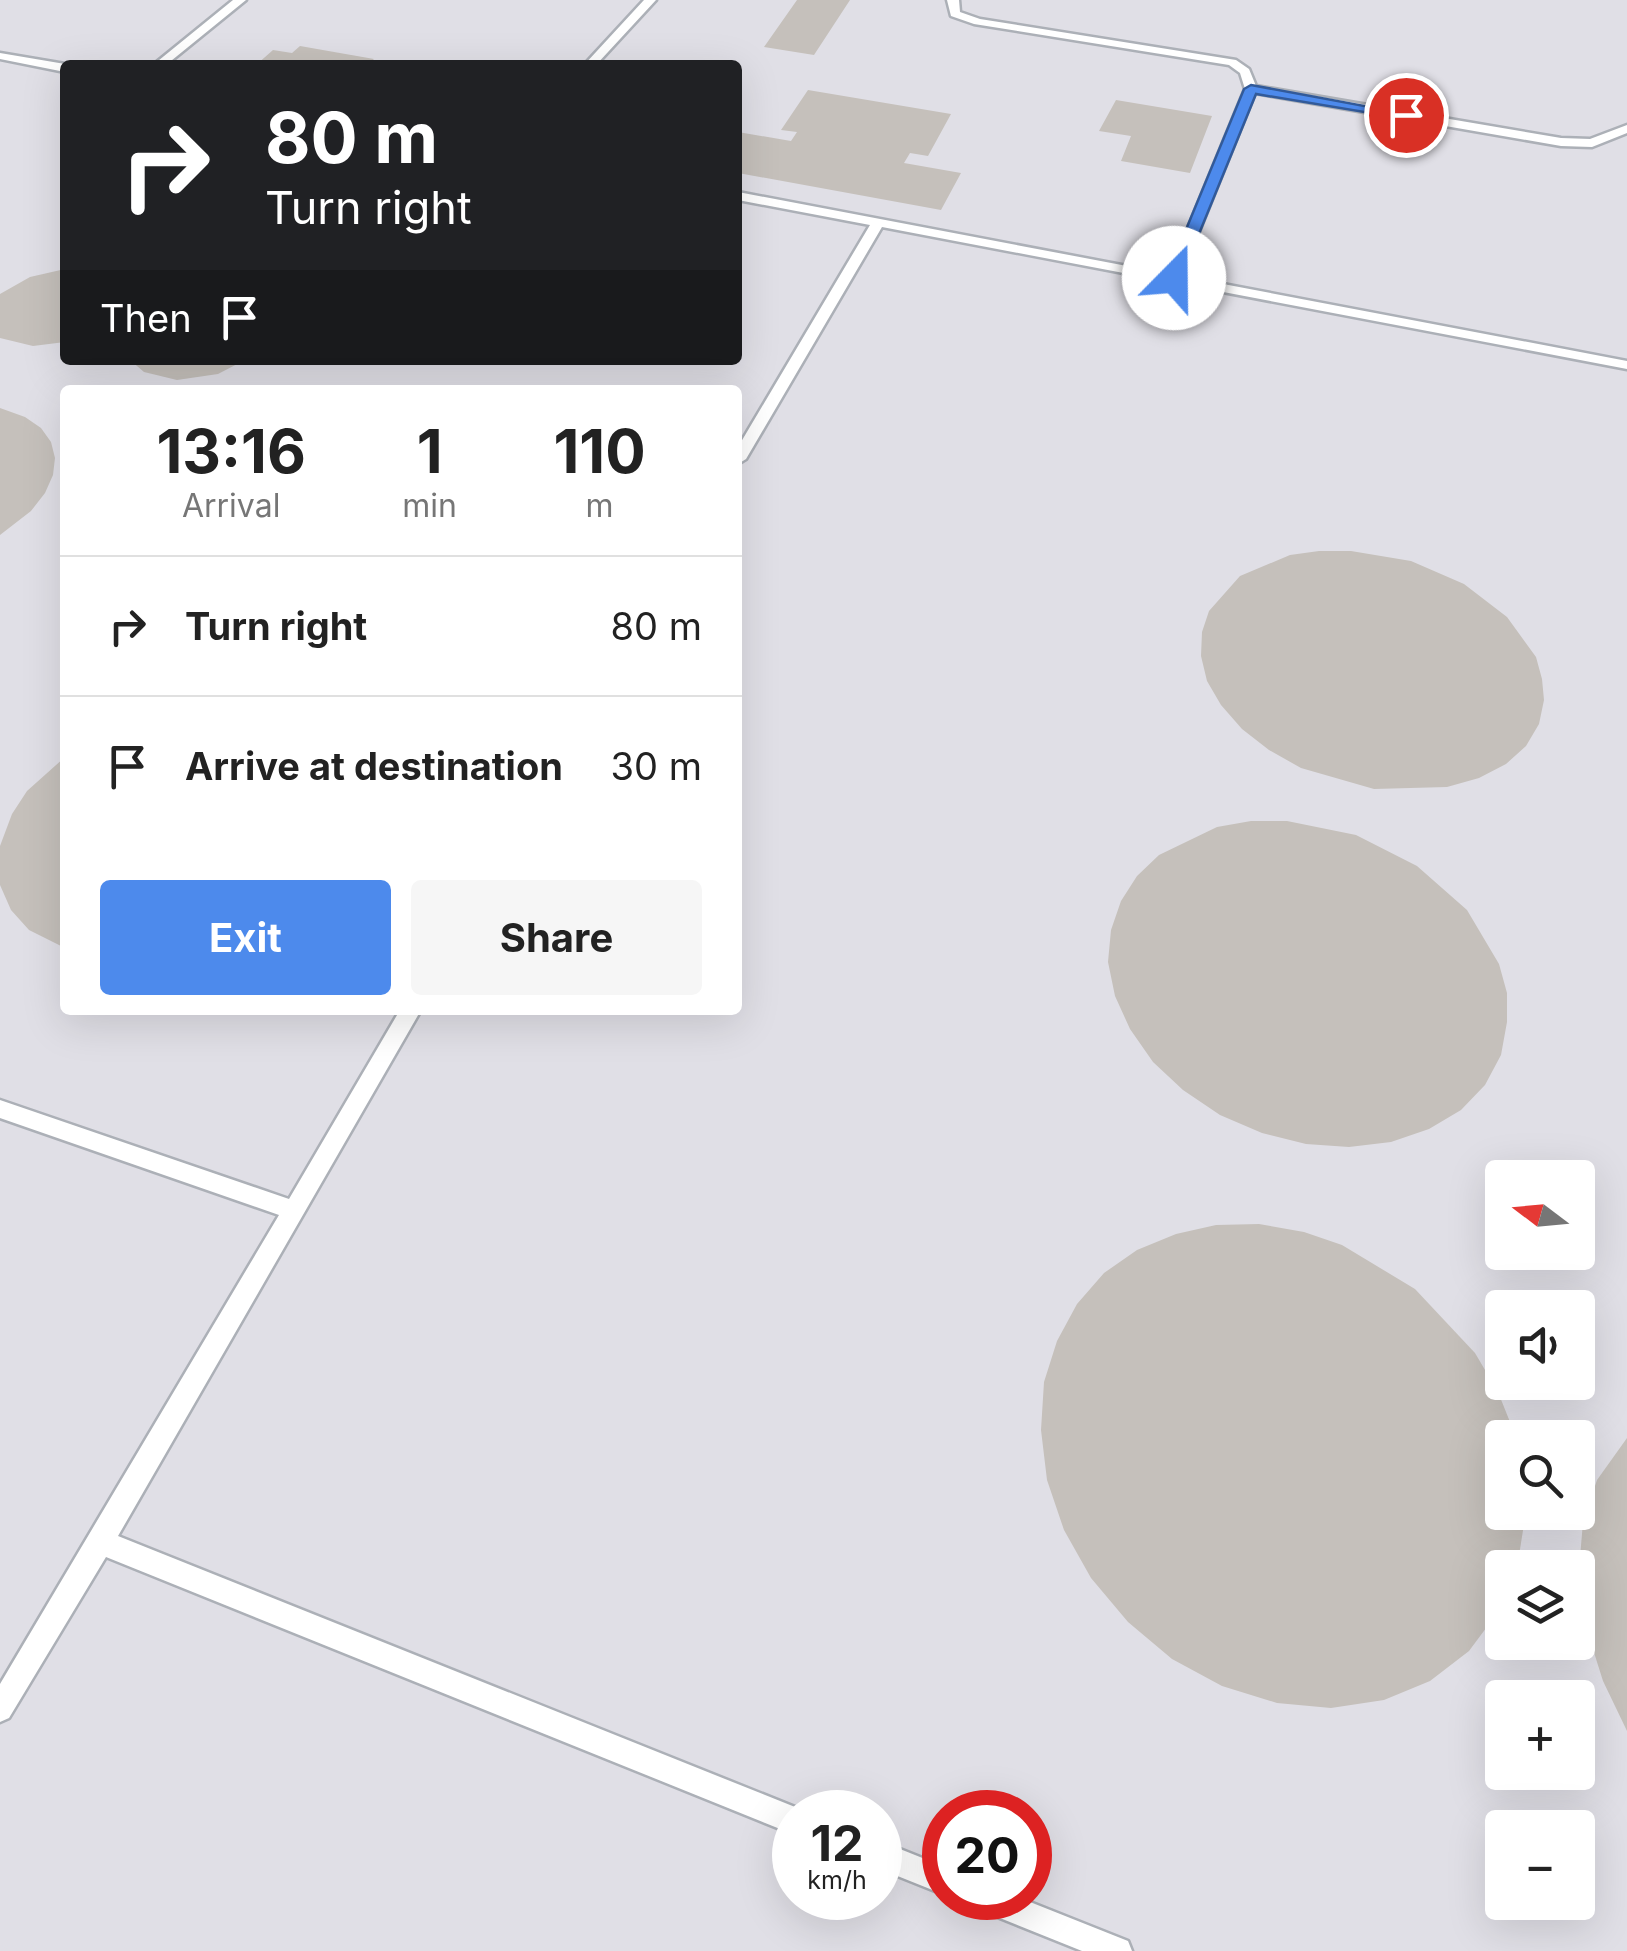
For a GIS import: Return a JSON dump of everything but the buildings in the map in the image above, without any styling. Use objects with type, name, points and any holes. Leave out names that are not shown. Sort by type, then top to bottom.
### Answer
[{"type":"lane","points":[[165,60],[240,0]]},
{"type":"lane","points":[[595,60],[650,0]]},
{"type":"lane","points":[[953,0],[954,14],[978,22],[1232,62],[1245,70],[1251,89],[1174,278]]},
{"type":"lane","points":[[0,56],[60,67]]},
{"type":"lane","points":[[1251,89],[1561,142],[1592,143],[1627,129]]},
{"type":"lane","points":[[742,197],[1627,366]]},
{"type":"lane","points":[[742,452],[878,223]]},
{"type":"lane","points":[[0,1709],[408,1015]]},
{"type":"lane","points":[[0,1109],[293,1210]]},
{"type":"lane","points":[[101,1542],[772,1812]]},
{"type":"lane","points":[[1040,1920],[1118,1951]]},
{"type":"shaded area","points":[[0,0],[1627,0],[1627,1951],[0,1951]]},
{"type":"route","points":[[1174,278],[1251,89],[1406,115]]}]
